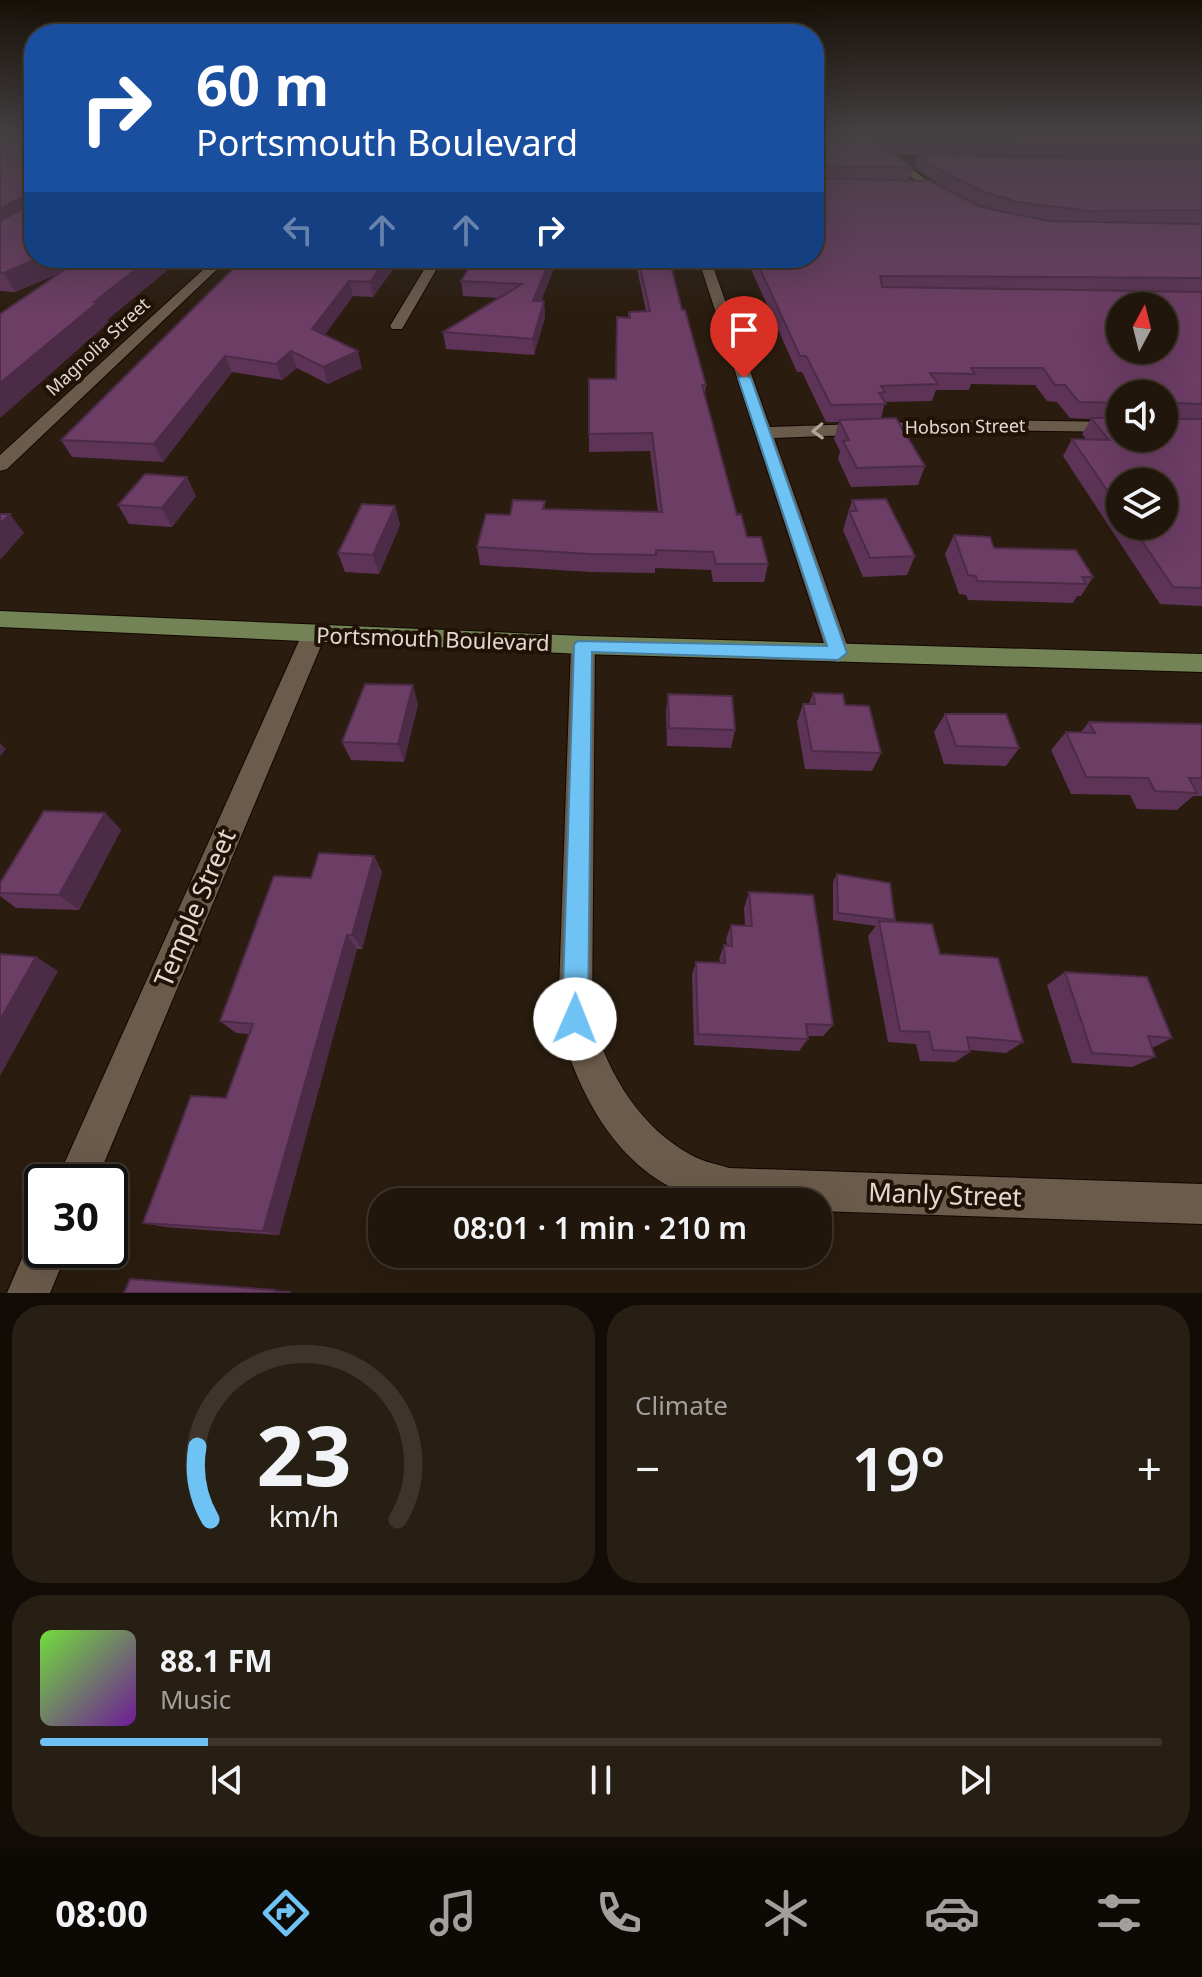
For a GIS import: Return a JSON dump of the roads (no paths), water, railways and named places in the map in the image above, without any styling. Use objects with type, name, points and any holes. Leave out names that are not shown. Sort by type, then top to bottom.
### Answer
[{"type":"main road","name":"Portsmouth Boulevard","points":[[0,619],[583,645],[1202,663]]},
{"type":"street","points":[[938,192],[965,209]]},
{"type":"street","name":"Magnolia Street","points":[[0,465],[212,268]]},
{"type":"street","points":[[397,326],[431,268]]},
{"type":"street","points":[[707,268],[838,653]]},
{"type":"street","name":"Hobson Street","points":[[763,433],[979,425],[1106,427]]},
{"type":"street","name":"Temple Street","points":[[84,1164],[314,634]]},
{"type":"street","name":"Manly Street","points":[[583,645],[575,1019],[584,1057],[602,1095],[635,1137],[678,1170],[729,1188],[1202,1204]]},
{"type":"street","points":[[28,1293],[39,1268]]}]
